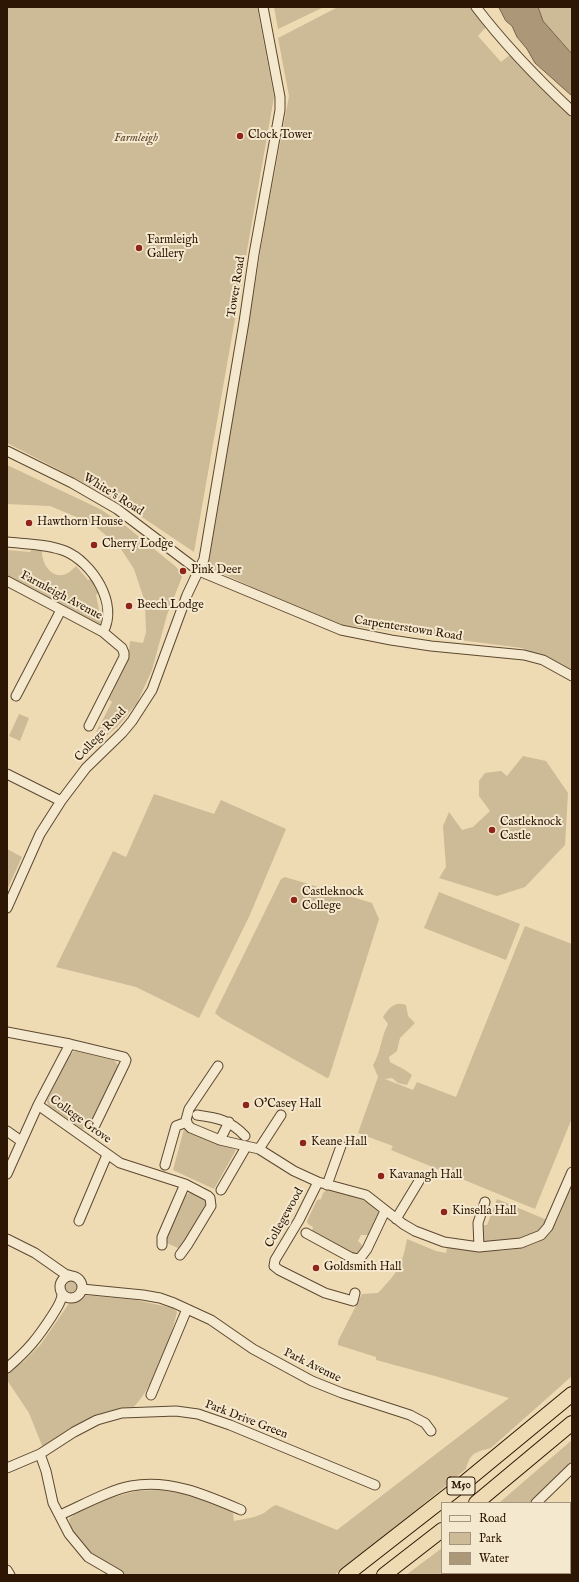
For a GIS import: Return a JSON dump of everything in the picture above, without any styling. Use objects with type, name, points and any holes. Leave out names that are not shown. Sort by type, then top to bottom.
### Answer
[{"type":"highway","name":"M50","points":[[346,1575],[464,1483],[572,1394]]},
{"type":"highway","name":"M50","points":[[477,1502],[572,1423]]},
{"type":"highway","points":[[384,1575],[441,1531]]},
{"type":"street","name":"Tower Road","points":[[199,571],[204,559],[254,254],[280,110],[280,97],[263,7]]},
{"type":"street","points":[[476,7],[490,26],[546,87],[572,111]]},
{"type":"street","name":"White's Road","points":[[7,451],[72,483],[118,509],[199,571]]},
{"type":"street","name":"Farmleigh Avenue","points":[[7,542],[51,546],[76,556],[89,568],[105,594],[108,614],[107,625],[103,632]]},
{"type":"street","name":"Carpenterstown Road","points":[[199,571],[341,630],[431,646],[524,655],[542,660],[572,676]]},
{"type":"street","name":"College Road","points":[[7,908],[40,834],[61,800],[86,768],[122,733],[142,708],[152,690],[187,595],[199,571]]},
{"type":"street","name":"Farmleigh Avenue","points":[[7,581],[103,632],[122,648],[124,657],[89,726]]},
{"type":"street","points":[[16,696],[61,610]]},
{"type":"street","points":[[7,774],[61,800]]},
{"type":"street","name":"College Grove","points":[[7,1032],[70,1044],[124,1057],[126,1060],[95,1125]]},
{"type":"street","name":"College Grove","points":[[7,1174],[38,1105],[70,1044]]},
{"type":"street","points":[[166,1165],[176,1126],[187,1122],[186,1117],[189,1109],[218,1066]]},
{"type":"street","name":"College Grove","points":[[38,1105],[107,1155],[127,1166],[184,1184],[210,1198],[211,1206],[180,1255]]},
{"type":"street","points":[[197,1115],[219,1118],[229,1122],[237,1127],[245,1136]]},
{"type":"street","points":[[259,1149],[281,1115]]},
{"type":"street","name":"Collegewood","points":[[187,1122],[192,1128],[220,1140],[259,1149],[294,1171],[322,1184],[355,1191],[366,1195],[385,1211],[415,1231],[444,1242],[478,1247],[521,1243],[535,1238],[545,1232],[552,1220],[572,1172]]},
{"type":"street","points":[[220,1140],[229,1122]]},
{"type":"street","points":[[7,1131],[21,1141]]},
{"type":"street","name":"Collegewood","points":[[340,1146],[322,1184],[275,1260],[274,1266],[325,1294],[353,1301],[355,1293]]},
{"type":"street","points":[[221,1187],[246,1147]]},
{"type":"street","name":"College Grove","points":[[80,1221],[107,1155]]},
{"type":"street","points":[[396,1219],[419,1182]]},
{"type":"street","points":[[162,1245],[162,1237],[184,1184]]},
{"type":"street","points":[[478,1247],[478,1223],[485,1202]]},
{"type":"street","points":[[306,1233],[350,1257],[357,1259],[361,1257],[367,1249],[385,1211]]},
{"type":"street","points":[[7,1239],[35,1253],[65,1274],[79,1279],[81,1282],[81,1293],[75,1298],[68,1298],[62,1294]]},
{"type":"street","points":[[7,1368],[38,1338],[60,1303],[62,1294],[60,1287],[63,1280],[72,1276]]},
{"type":"street","name":"Park Avenue","points":[[82,1289],[121,1292],[160,1298],[211,1320],[253,1349],[305,1378],[342,1393],[410,1415],[424,1423],[431,1431]]},
{"type":"street","points":[[151,1395],[187,1309]]},
{"type":"street","name":"Park Drive Green","points":[[7,1468],[40,1454],[74,1432],[98,1420],[122,1413],[176,1411],[198,1414],[224,1423],[375,1485]]},
{"type":"street","points":[[40,1454],[46,1471],[51,1498],[69,1534],[83,1553],[119,1575]]},
{"type":"street","points":[[537,1502],[570,1474]]},
{"type":"street","points":[[60,1515],[130,1486],[148,1484],[175,1486],[199,1492],[241,1510]]},
{"type":"street","points":[[7,1570],[10,1575]]},
{"type":"green space","name":"Farmleigh","points":[[7,7],[257,7],[274,97],[194,552],[133,511],[75,478],[7,443]]},
{"type":"green space","points":[[274,7],[324,7],[278,29]]},
{"type":"green space","points":[[338,7],[471,7],[486,27],[478,36],[501,62],[511,54],[572,116],[572,673],[522,648],[343,625],[208,567],[264,230],[289,96],[278,38]]},
{"type":"green space","points":[[538,7],[572,7],[572,54],[543,21]]},
{"type":"green space","points":[[7,465],[100,509],[127,527],[175,566],[179,570],[182,577],[167,615],[152,670],[137,703],[118,726],[105,737],[96,732],[112,702],[109,699],[128,661],[130,641],[143,643],[146,632],[145,602],[134,569],[121,549],[93,524],[50,506],[7,504]]},
{"type":"green space","points":[[32,549],[42,550],[43,560],[48,569],[52,572],[61,575],[66,574],[76,566],[88,580],[91,579],[98,593],[96,595],[102,624],[100,625],[7,578],[7,550],[30,552]]},
{"type":"green space","points":[[19,714],[29,718],[20,741],[9,736]]},
{"type":"green space","points":[[523,756],[546,761],[568,793],[565,845],[525,887],[497,896],[439,878],[446,867],[443,826],[449,812],[462,830],[473,827],[490,811],[479,796],[479,781],[485,773],[501,771],[507,776]]},
{"type":"green space","points":[[154,794],[214,814],[221,800],[286,829],[249,917],[199,1018],[136,987],[56,967],[113,851],[126,857]]},
{"type":"green space","points":[[7,849],[22,857],[7,890]]},
{"type":"green space","points":[[285,877],[372,903],[379,919],[329,1077],[327,1078],[221,1018],[215,1013],[281,879]]},
{"type":"green space","points":[[439,892],[520,924],[506,960],[424,928]]},
{"type":"green space","points":[[525,926],[572,944],[572,1118],[535,1209],[391,1150],[393,1146],[358,1133],[378,1077],[373,1065],[378,1055],[388,1024],[383,1017],[395,1005],[406,1005],[408,1016],[415,1023],[400,1038],[397,1051],[389,1057],[390,1062],[412,1075],[407,1085],[398,1083],[392,1078],[385,1079],[413,1090],[417,1082],[456,1097]]},
{"type":"green space","points":[[78,1050],[114,1060],[118,1065],[87,1129],[82,1129],[53,1109],[48,1105],[47,1100],[70,1055]]},
{"type":"green space","points":[[184,1129],[236,1150],[214,1189],[173,1170]]},
{"type":"green space","points":[[572,1184],[572,1376],[491,1448],[477,1452],[471,1456],[466,1469],[370,1548],[334,1575],[128,1575],[94,1557],[86,1550],[72,1531],[69,1519],[75,1514],[110,1498],[137,1491],[159,1490],[194,1495],[230,1510],[233,1513],[234,1521],[259,1515],[276,1505],[337,1530],[509,1398],[376,1360],[376,1357],[338,1345],[338,1341],[362,1294],[378,1293],[390,1280],[401,1263],[407,1239],[436,1251],[446,1253],[447,1247],[500,1251],[528,1246],[540,1241],[549,1234],[556,1224]]},
{"type":"green space","points":[[327,1190],[365,1201],[377,1210],[379,1218],[375,1226],[369,1235],[361,1235],[358,1241],[362,1245],[363,1249],[361,1253],[354,1256],[312,1231],[313,1227],[308,1224],[307,1221],[317,1200],[321,1199],[323,1193]]},
{"type":"green space","points":[[195,1191],[205,1199],[207,1205],[180,1248],[178,1248],[167,1243],[165,1238],[184,1197],[190,1192]]},
{"type":"green space","points":[[497,1199],[547,1220],[543,1228],[532,1236],[508,1241],[485,1243],[482,1240],[482,1225],[487,1225]]},
{"type":"green space","points":[[71,1279],[77,1281],[79,1287],[77,1293],[71,1295],[65,1293],[63,1287],[65,1281]]},
{"type":"green space","points":[[82,1295],[136,1300],[173,1308],[177,1312],[160,1364],[146,1390],[131,1410],[112,1411],[84,1422],[43,1448],[29,1413],[7,1380],[7,1373],[24,1361],[41,1344],[70,1302]]},
{"type":"green space","points":[[572,1440],[572,1464],[534,1502],[500,1502]]},
{"type":"green space","points":[[441,1549],[441,1574],[550,1575],[406,1575]]},
{"type":"water","points":[[499,7],[538,7],[543,21],[572,54],[572,96],[535,63],[527,49],[517,37],[512,26],[506,21]]},
{"type":"place","name":"Clock Tower","points":[[240,136]]},
{"type":"place","name":"Farmleigh Gallery","points":[[139,248]]},
{"type":"place","name":"Hawthorn House","points":[[29,523]]},
{"type":"place","name":"Cherry Lodge","points":[[94,545]]},
{"type":"place","name":"Pink Deer","points":[[183,571]]},
{"type":"place","name":"Beech Lodge","points":[[129,606]]},
{"type":"place","name":"Castleknock Castle","points":[[492,830]]},
{"type":"place","name":"Castleknock College","points":[[294,900]]},
{"type":"place","name":"O'Casey Hall","points":[[246,1105]]},
{"type":"place","name":"Keane Hall","points":[[303,1143]]},
{"type":"place","name":"Kavanagh Hall","points":[[381,1176]]},
{"type":"place","name":"Kinsella Hall","points":[[444,1212]]},
{"type":"place","name":"Goldsmith Hall","points":[[316,1268]]}]
